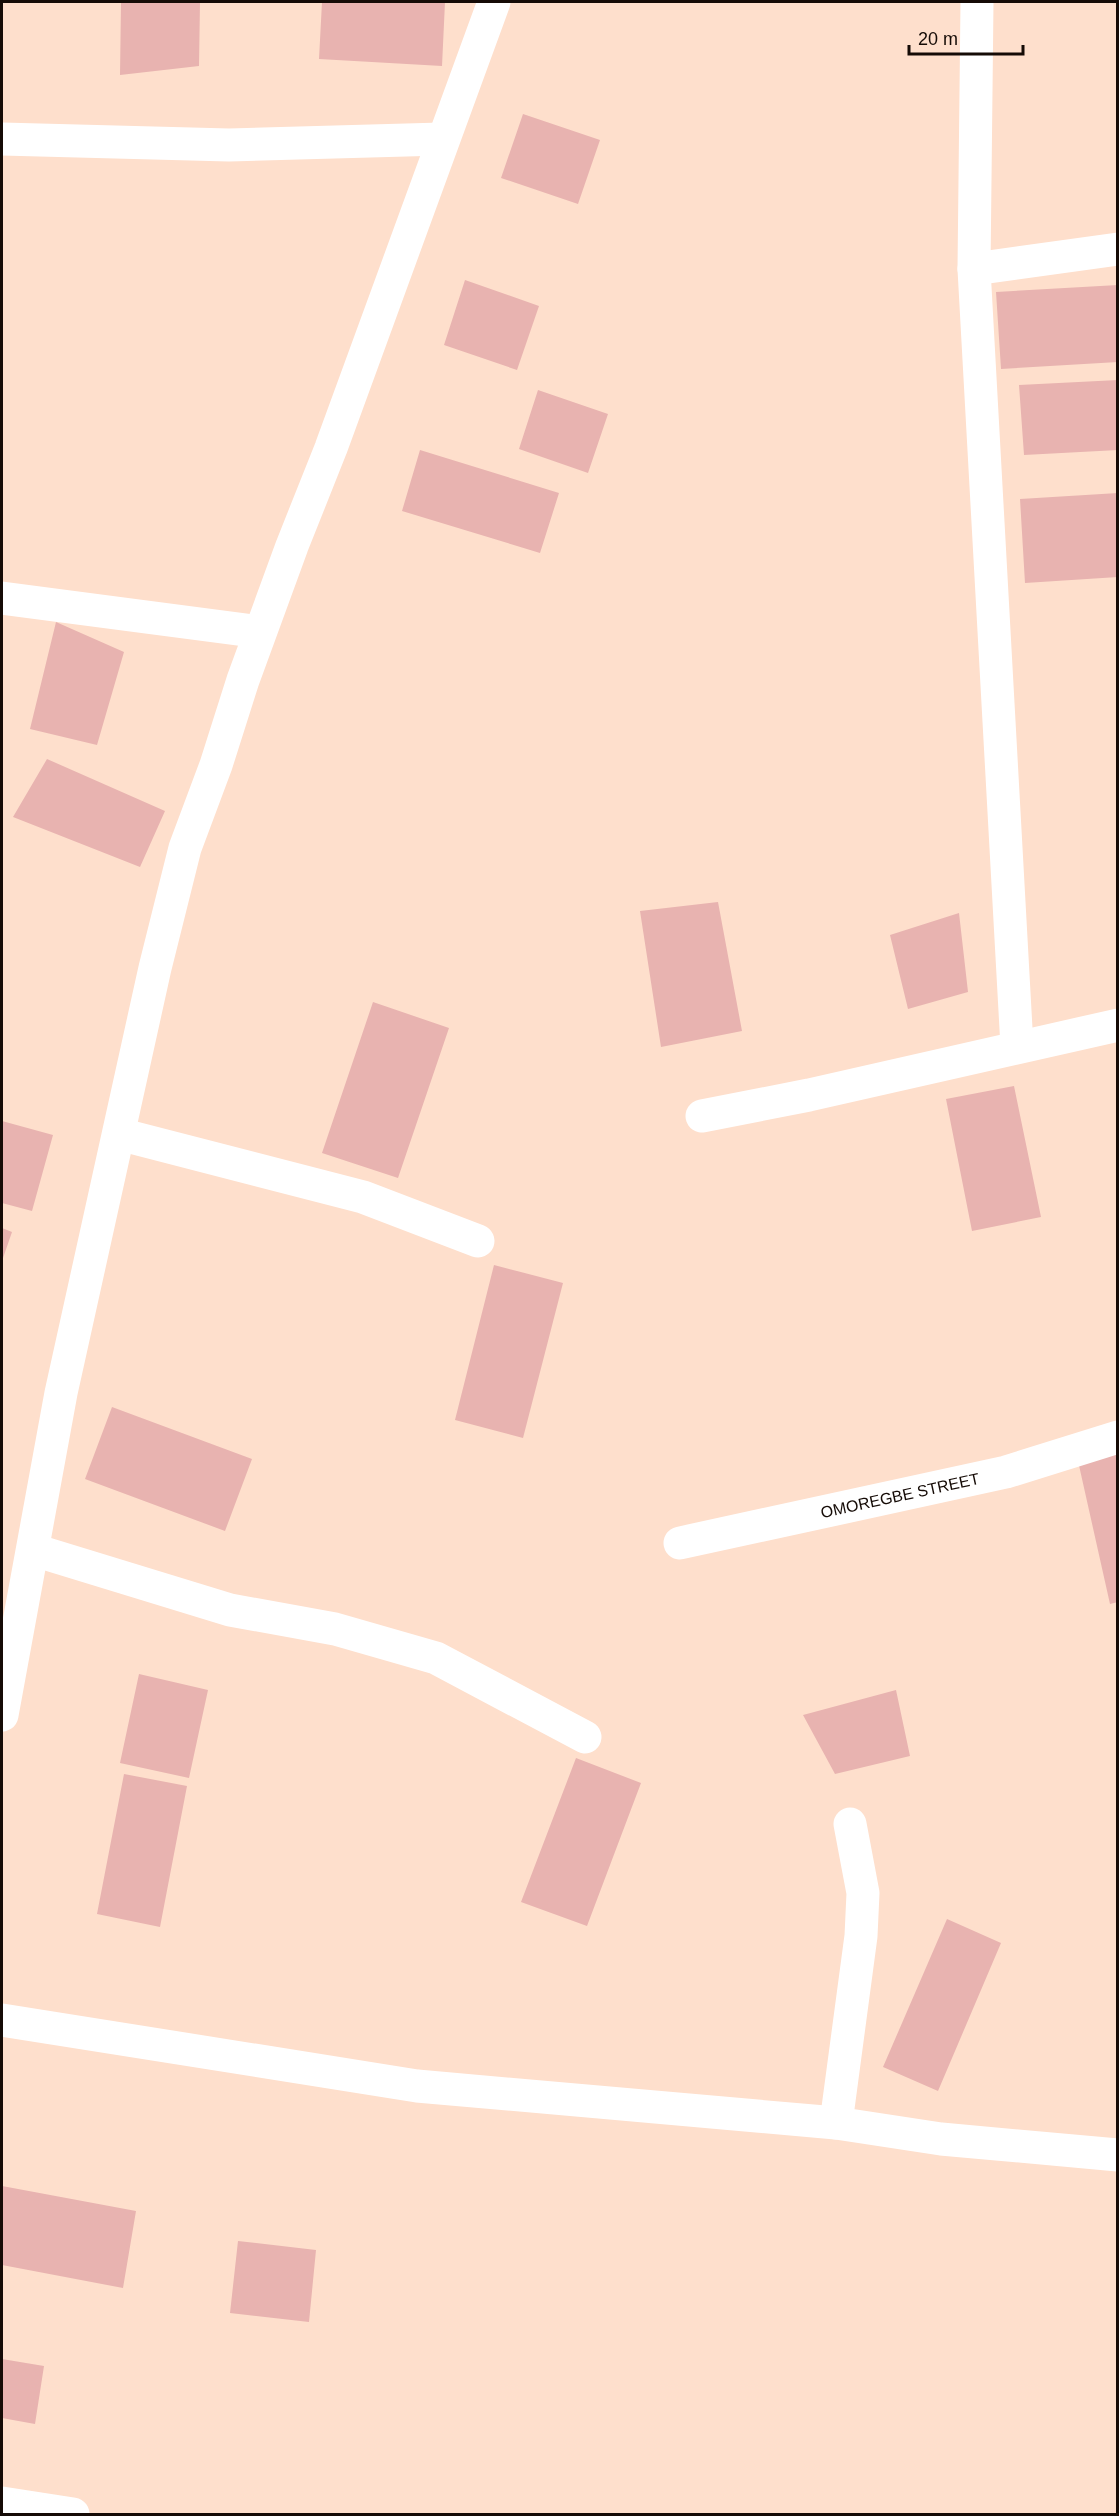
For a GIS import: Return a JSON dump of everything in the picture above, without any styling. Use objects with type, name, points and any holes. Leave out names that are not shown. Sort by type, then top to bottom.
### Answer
[{"type":"street","points":[[2,1715],[61,1393],[155,968],[185,848],[260,632],[331,448],[442,139],[494,2]]},
{"type":"street","points":[[977,2],[974,269],[1017,1047]]},
{"type":"street","points":[[2,139],[229,145],[442,139]]},
{"type":"street","points":[[974,269],[1118,249]]},
{"type":"street","points":[[2,598],[260,632]]},
{"type":"street","points":[[702,1116],[808,1095],[1118,1025]]},
{"type":"street","points":[[118,1134],[363,1197],[478,1241]]},
{"type":"street","name":"OMOREGBE STREET","points":[[680,1544],[1006,1472],[1118,1437]]},
{"type":"street","points":[[34,1550],[230,1610],[335,1629],[436,1658],[585,1737]]},
{"type":"street","points":[[836,2123],[861,1936],[862,1893],[850,1824]]},
{"type":"street","points":[[2,2020],[417,2086],[836,2123],[941,2139],[1118,2155]]},
{"type":"street","points":[[2,2503],[73,2514]]},
{"type":"building","points":[[121,2],[200,2],[199,66],[120,75]]},
{"type":"building","points":[[322,2],[445,2],[442,66],[319,59]]},
{"type":"building","points":[[523,114],[600,140],[578,204],[501,178]]},
{"type":"building","points":[[465,280],[539,306],[517,370],[444,345]]},
{"type":"building","points":[[1118,285],[1118,362],[1001,369],[996,292]]},
{"type":"building","points":[[1118,380],[1118,450],[1024,455],[1019,385]]},
{"type":"building","points":[[538,390],[608,414],[588,473],[519,449]]},
{"type":"building","points":[[420,450],[559,493],[540,553],[402,511]]},
{"type":"building","points":[[1118,493],[1118,577],[1025,583],[1020,499]]},
{"type":"building","points":[[56,622],[124,652],[97,745],[30,729]]},
{"type":"building","points":[[47,759],[165,811],[140,867],[13,817]]},
{"type":"building","points":[[718,902],[742,1031],[661,1047],[640,911]]},
{"type":"building","points":[[959,913],[968,992],[908,1009],[890,935]]},
{"type":"building","points":[[373,1002],[449,1028],[398,1178],[322,1153]]},
{"type":"building","points":[[1014,1086],[1041,1217],[972,1231],[946,1099]]},
{"type":"building","points":[[2,1121],[53,1135],[32,1211],[2,1203]]},
{"type":"building","points":[[2,1228],[12,1232],[2,1261]]},
{"type":"building","points":[[494,1265],[563,1283],[523,1438],[455,1420]]},
{"type":"building","points":[[112,1407],[252,1459],[225,1531],[85,1479]]},
{"type":"building","points":[[1118,1442],[1118,1602],[1110,1604],[1076,1452]]},
{"type":"building","points":[[139,1674],[208,1690],[189,1778],[120,1763]]},
{"type":"building","points":[[896,1690],[910,1756],[835,1774],[803,1715]]},
{"type":"building","points":[[576,1758],[641,1783],[587,1926],[521,1902]]},
{"type":"building","points":[[124,1774],[187,1786],[160,1927],[97,1914]]},
{"type":"building","points":[[947,1919],[1001,1943],[938,2091],[883,2067]]},
{"type":"building","points":[[2,2186],[136,2211],[123,2288],[2,2265]]},
{"type":"building","points":[[238,2241],[316,2250],[309,2322],[230,2313]]},
{"type":"building","points":[[2,2359],[44,2366],[35,2424],[2,2418]]}]
